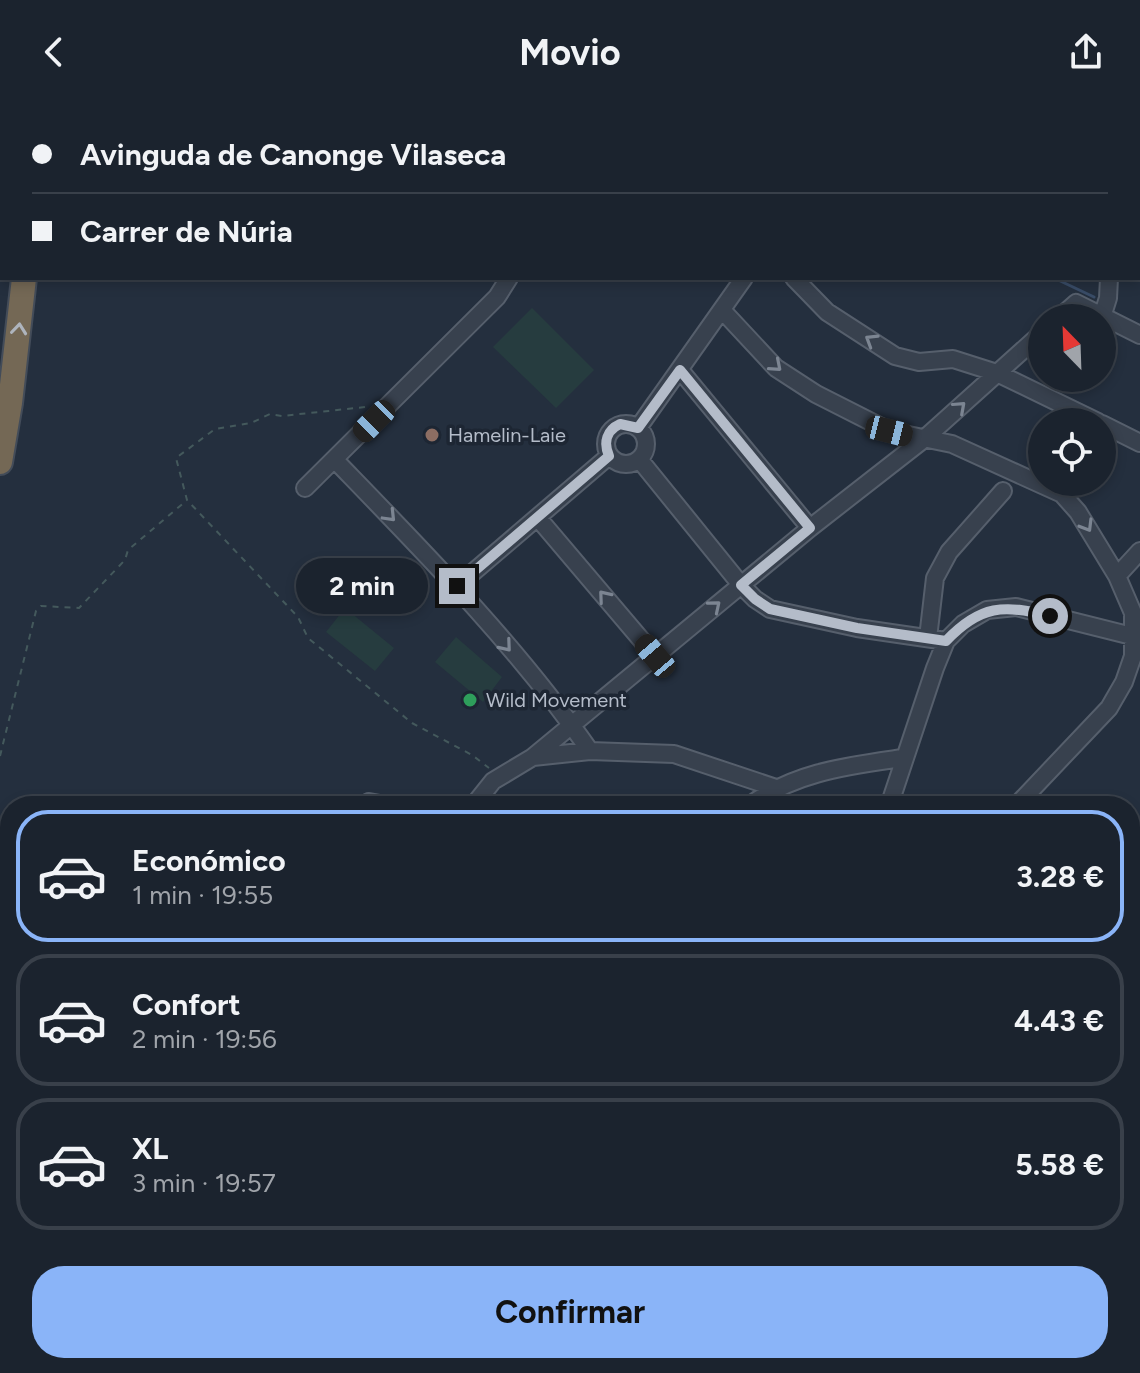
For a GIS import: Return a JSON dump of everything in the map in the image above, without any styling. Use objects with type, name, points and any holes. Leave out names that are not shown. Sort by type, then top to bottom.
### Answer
[{"type":"highway","points":[[0,462],[24,280]]},
{"type":"street","points":[[305,488],[497,297],[508,280]]},
{"type":"street","points":[[638,428],[743,280]]},
{"type":"street","points":[[796,280],[827,312],[895,356],[919,362],[953,359],[997,373],[1069,408]]},
{"type":"street","points":[[1106,304],[1109,280]]},
{"type":"street","points":[[722,310],[776,368],[816,394],[889,431],[952,444],[1062,494],[1078,512],[1117,576],[1133,613],[1137,637],[1124,682],[1109,708],[1025,796]]},
{"type":"street","points":[[1116,321],[1140,335]]},
{"type":"street","points":[[481,796],[493,781],[533,757],[810,528],[924,439],[1028,345]]},
{"type":"street","points":[[680,370],[810,528]]},
{"type":"street","points":[[620,424],[638,428],[646,441],[639,459],[626,464],[609,456],[605,443],[610,431],[620,424]]},
{"type":"street","points":[[1116,431],[1140,443]]},
{"type":"street","points":[[457,586],[609,456]]},
{"type":"street","points":[[639,459],[741,585],[770,609],[857,628],[946,641]]},
{"type":"street","points":[[335,460],[457,586],[590,751]]},
{"type":"street","points":[[928,638],[935,578],[949,552],[1003,491]]},
{"type":"street","points":[[538,518],[655,656]]},
{"type":"street","points":[[1117,576],[1140,551]]},
{"type":"street","points":[[892,796],[946,641],[963,624],[987,610],[1016,607],[1137,637]]},
{"type":"street","points":[[533,757],[590,751],[674,754],[776,788]]},
{"type":"street","points":[[764,796],[803,776],[903,758]]},
{"type":"path","points":[[366,407],[282,416],[270,414],[251,423],[215,429],[176,458],[187,500],[298,617],[308,638],[412,723],[472,755],[489,768],[493,781]]},
{"type":"path","points":[[0,756],[36,611],[41,606],[79,608],[125,560],[128,550],[187,500]]},
{"type":"green space","points":[[532,308],[594,370],[556,408],[493,347]]},
{"type":"green space","points":[[345,608],[394,648],[375,671],[326,632]]},
{"type":"green space","points":[[456,637],[502,677],[483,702],[435,662]]},
{"type":"waterway","points":[[1058,280],[1094,297]]},
{"type":"place","name":"Hamelin-Laie","points":[[432,435]]},
{"type":"place","name":"Wild Movement","points":[[470,700]]},
{"type":"route","points":[[457,586],[609,456],[605,443],[614,427],[627,423],[638,428],[680,370],[810,528],[741,585],[770,609],[857,628],[946,641],[963,624],[987,610],[1016,607],[1050,616]]}]
